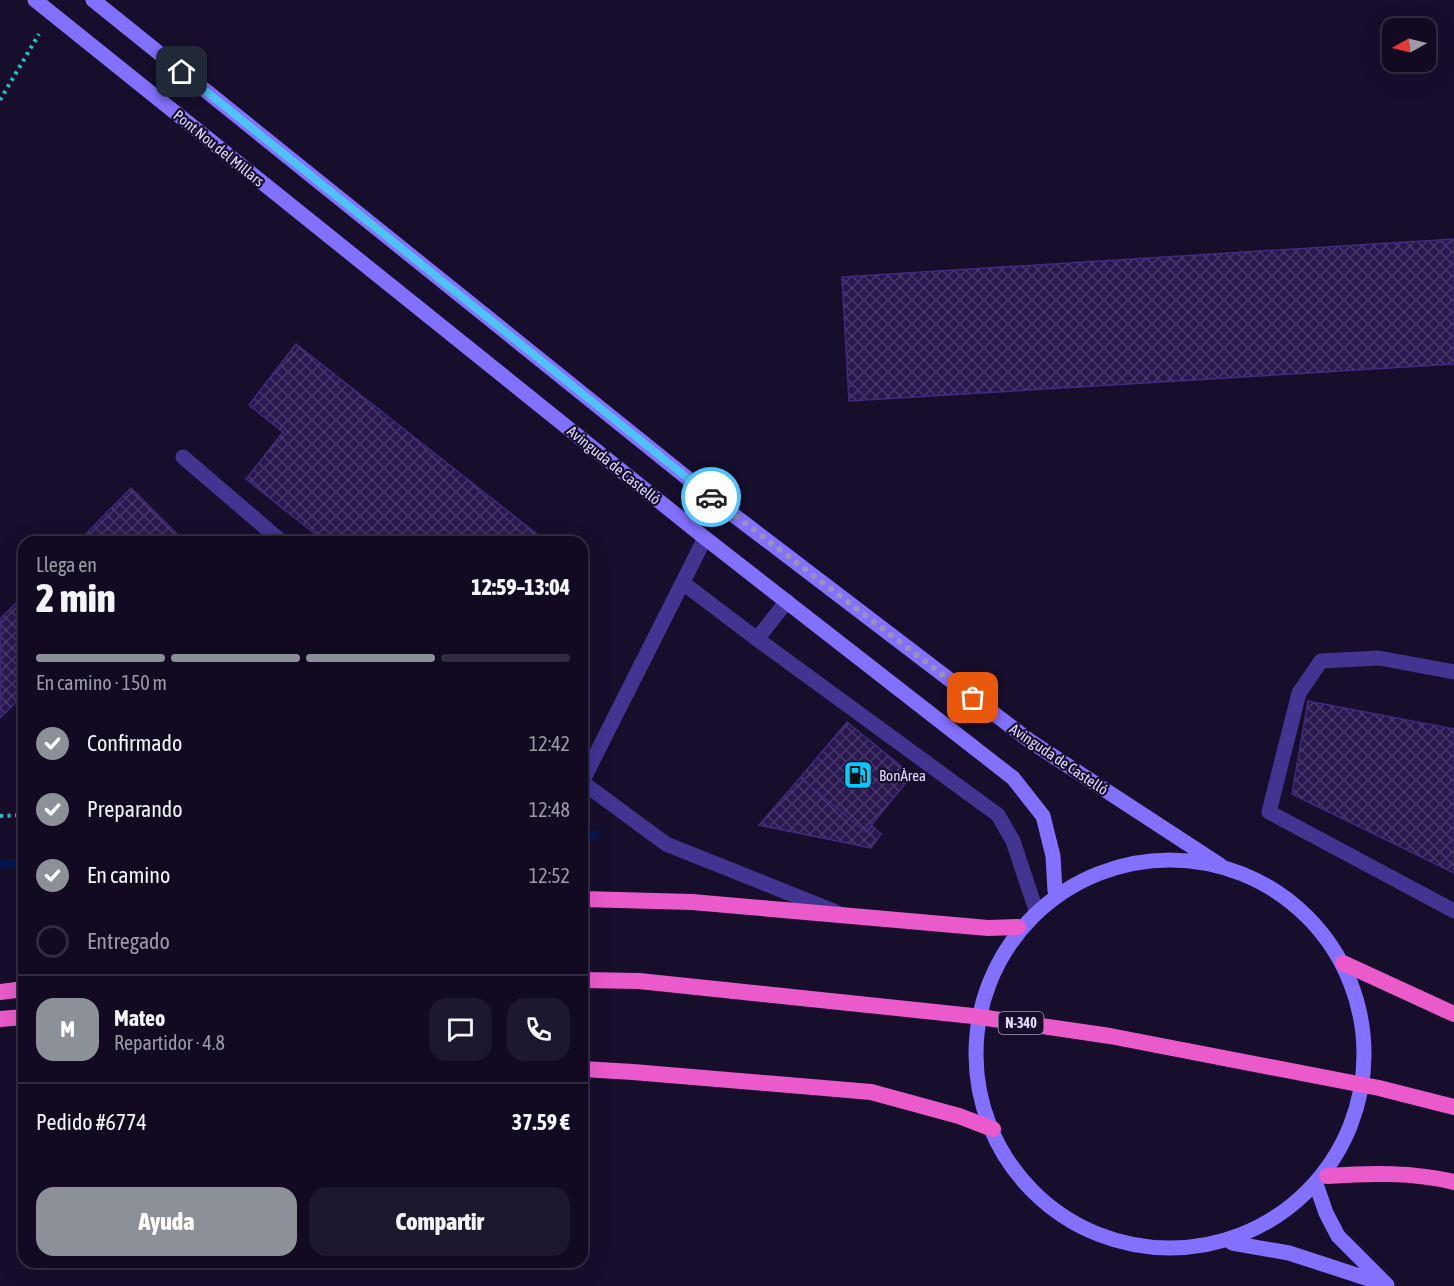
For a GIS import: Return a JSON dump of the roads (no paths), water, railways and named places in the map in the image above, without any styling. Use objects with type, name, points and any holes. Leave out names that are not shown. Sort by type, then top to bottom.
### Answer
[{"type":"highway","points":[[588,899],[692,902],[988,928],[1018,927]]},
{"type":"highway","points":[[1343,963],[1454,1014]]},
{"type":"highway","name":"N-340","points":[[588,980],[639,981],[995,1019],[1110,1036],[1379,1088],[1454,1107]]},
{"type":"highway","points":[[0,992],[18,990]]},
{"type":"highway","points":[[0,1019],[18,1018]]},
{"type":"highway","points":[[588,1069],[871,1092],[959,1116],[993,1129]]},
{"type":"highway","points":[[1322,1181],[1367,1173],[1432,1177],[1454,1182]]},
{"type":"main road","name":"Pont Nou del Millars","points":[[35,0],[375,273]]},
{"type":"main road","name":"Avinguda de Castelló","points":[[93,0],[728,510],[1030,741],[1220,865]]},
{"type":"main road","name":"Avinguda de Castelló","points":[[375,273],[705,538],[1013,778],[1043,816],[1053,856],[1055,891]]},
{"type":"main road","points":[[1232,1244],[1275,1218],[1322,1181],[1359,1106],[1363,1062],[1360,1021],[1343,963],[1318,930],[1272,887],[1220,865],[1164,859],[1105,868],[1055,891],[1035,907],[1018,927],[1000,957],[981,1016],[980,1082],[993,1129],[1013,1170],[1038,1196],[1076,1227],[1120,1244],[1152,1249],[1192,1249],[1232,1244],[1289,1253],[1388,1285]]},
{"type":"main road","points":[[1322,1181],[1326,1213],[1338,1236],[1388,1285]]},
{"type":"lane","points":[[183,458],[275,536]]},
{"type":"lane","points":[[588,770],[705,538]]},
{"type":"lane","points":[[683,583],[998,815],[1013,841],[1035,907]]},
{"type":"lane","points":[[757,639],[787,601]]},
{"type":"lane","points":[[1454,672],[1379,658],[1321,661],[1299,693],[1269,812],[1454,911]]},
{"type":"lane","points":[[588,786],[666,844],[842,915]]},
{"type":"waterway","points":[[588,835],[596,835]]},
{"type":"waterway","points":[[0,864],[18,863]]},
{"type":"place","name":"BonÀrea","points":[[858,775]]}]
